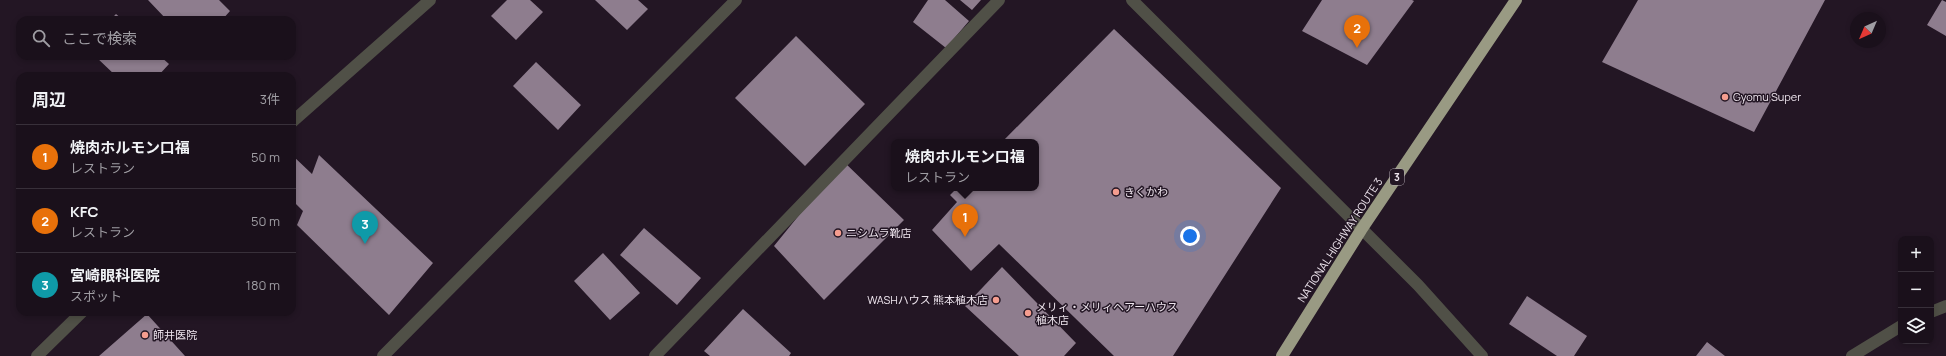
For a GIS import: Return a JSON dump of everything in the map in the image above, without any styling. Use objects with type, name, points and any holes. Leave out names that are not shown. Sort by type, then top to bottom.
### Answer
[{"type":"highway","name":"NATIONAL HIGHWAY ROUTE 3","points":[[1282,356],[1361,230],[1516,0]]},
{"type":"street","points":[[296,118],[430,0]]},
{"type":"street","points":[[383,356],[736,0]]},
{"type":"street","points":[[655,356],[999,0]]},
{"type":"street","points":[[1132,0],[1361,230],[1418,285],[1482,356]]},
{"type":"street","points":[[1934,311],[1946,306]]},
{"type":"street","points":[[37,356],[78,316]]},
{"type":"street","points":[[1852,356],[1898,328]]},
{"type":"building","points":[[148,0],[219,0],[230,11],[226,16],[163,16]]},
{"type":"building","points":[[507,0],[530,0],[543,12],[516,40],[491,16]]},
{"type":"building","points":[[595,0],[638,0],[648,9],[627,30]]},
{"type":"building","points":[[928,0],[945,0],[969,21],[946,48],[913,22]]},
{"type":"building","points":[[960,0],[981,0],[972,10]]},
{"type":"building","points":[[1322,0],[1414,1],[1367,65],[1302,31]]},
{"type":"building","name":"Gyomu Super","points":[[1638,0],[1825,0],[1754,132],[1602,62]]},
{"type":"building","points":[[1942,0],[1946,2],[1946,36],[1927,25]]},
{"type":"building","name":"きくかわ","points":[[1114,29],[1281,188],[1173,356],[1114,356],[999,244],[971,271],[932,230],[957,202],[950,195],[954,191],[1039,191],[1039,139],[1005,139]]},
{"type":"building","points":[[796,36],[865,104],[805,166],[735,98]]},
{"type":"building","points":[[99,60],[164,60],[169,64],[162,72],[112,72]]},
{"type":"building","points":[[536,62],[581,105],[558,130],[513,86]]},
{"type":"building","points":[[319,155],[433,263],[389,315],[297,225],[303,211],[296,204],[296,159],[312,174]]},
{"type":"building","name":"ニシムラ靴店","points":[[843,161],[904,220],[824,300],[774,246]]},
{"type":"building","points":[[644,228],[701,278],[677,305],[620,255]]},
{"type":"building","points":[[603,253],[640,293],[610,320],[574,281]]},
{"type":"building","name":"メリィ・メリィヘアーハウス 植木店","points":[[1002,267],[1076,343],[1064,356],[1019,356],[965,306]]},
{"type":"building","points":[[1527,296],[1587,336],[1574,356],[1557,356],[1509,324]]},
{"type":"building","points":[[743,309],[791,353],[789,356],[710,356],[704,351]]},
{"type":"building","name":"師井医院","points":[[145,316],[149,316],[185,356],[99,356]]},
{"type":"building","points":[[1707,342],[1725,356],[1696,356]]},
{"type":"place","name":"KFC","points":[[1357,48]]},
{"type":"place","name":"Gyomu Super","points":[[1725,97]]},
{"type":"place","name":"きくかわ","points":[[1116,192]]},
{"type":"place","name":"ニシムラ靴店","points":[[838,233]]},
{"type":"place","name":"焼肉ホルモン口福","points":[[965,237]]},
{"type":"place","name":"宮崎眼科医院","points":[[365,244]]},
{"type":"place","name":"WASHハウス 熊本植木店","points":[[996,300]]},
{"type":"place","name":"メリィ・メリィヘアーハウス 植木店","points":[[1028,313]]},
{"type":"place","name":"師井医院","points":[[145,335]]}]
